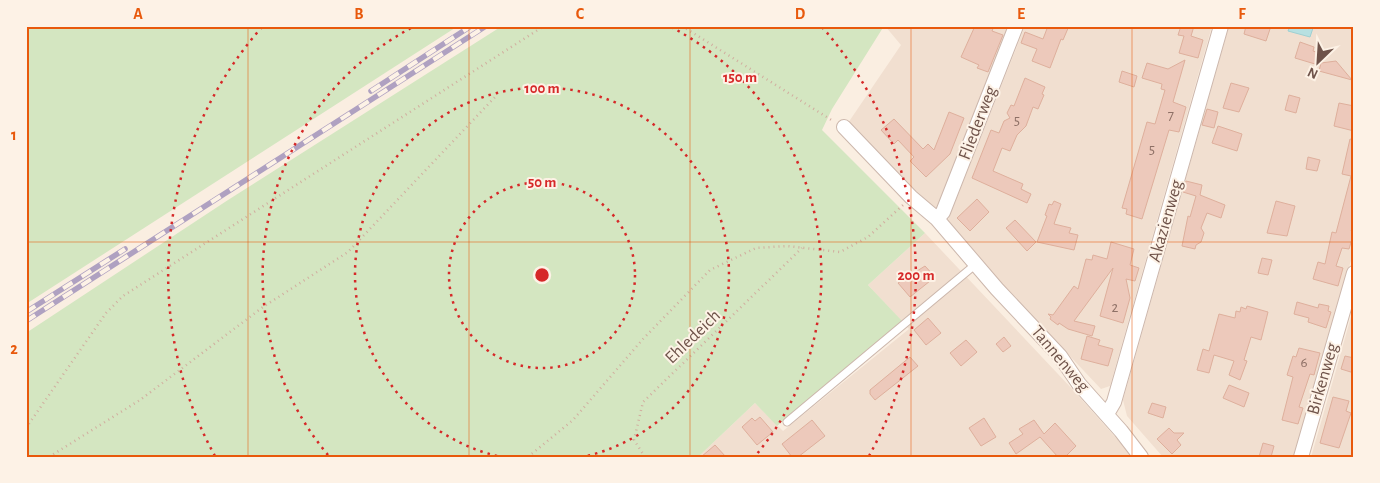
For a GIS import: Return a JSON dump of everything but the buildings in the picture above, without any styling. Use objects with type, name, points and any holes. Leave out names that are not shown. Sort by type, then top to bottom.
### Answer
[{"type":"street","name":"Fliederweg","points":[[937,219],[946,203],[1016,26]]},
{"type":"street","name":"Akazienweg","points":[[1107,414],[1117,393],[1221,26]]},
{"type":"street","name":"Tannenweg","points":[[844,128],[911,197],[937,219],[1060,356],[1079,384],[1107,414],[1141,457]]},
{"type":"street","name":"Birkenweg","points":[[1301,457],[1354,273]]},
{"type":"lane","points":[[787,422],[976,264]]},
{"type":"path","points":[[26,428],[106,313],[123,296],[544,26]]},
{"type":"path","points":[[682,26],[844,128]]},
{"type":"path","points":[[49,457],[140,400],[263,308],[348,252],[496,96]]},
{"type":"path","points":[[528,457],[573,420],[643,339],[710,270],[756,248],[802,248],[840,252],[868,237],[911,197]]},
{"type":"path","name":"Ehledeich","points":[[645,457],[634,440],[643,402],[802,248]]},
{"type":"shaded area","points":[[885,26],[1009,26],[938,209],[931,208],[848,123],[901,45]]},
{"type":"shaded area","points":[[1025,26],[1212,26],[1110,386],[1101,389],[946,225]]},
{"type":"shaded area","points":[[1229,26],[1354,26],[1354,250],[1294,457],[1163,457],[1127,416],[1123,400]]},
{"type":"shaded area","points":[[925,233],[1074,391],[1133,457],[698,457],[755,403],[783,431],[909,329],[868,285]]},
{"type":"shaded area","points":[[1354,306],[1354,457],[1311,457],[1336,370]]},
{"type":"green space","points":[[26,26],[458,26],[26,304]]},
{"type":"green space","points":[[502,26],[884,26],[832,109],[822,130],[925,233],[868,285],[903,322],[777,426],[755,403],[698,457],[26,457],[26,333],[228,200]]},
{"type":"water","points":[[1290,26],[1313,28],[1310,37],[1288,31]]},
{"type":"railway","points":[[371,91],[471,26]]},
{"type":"railway","points":[[26,321],[486,26]]},
{"type":"railway","points":[[26,312],[125,249]]}]
